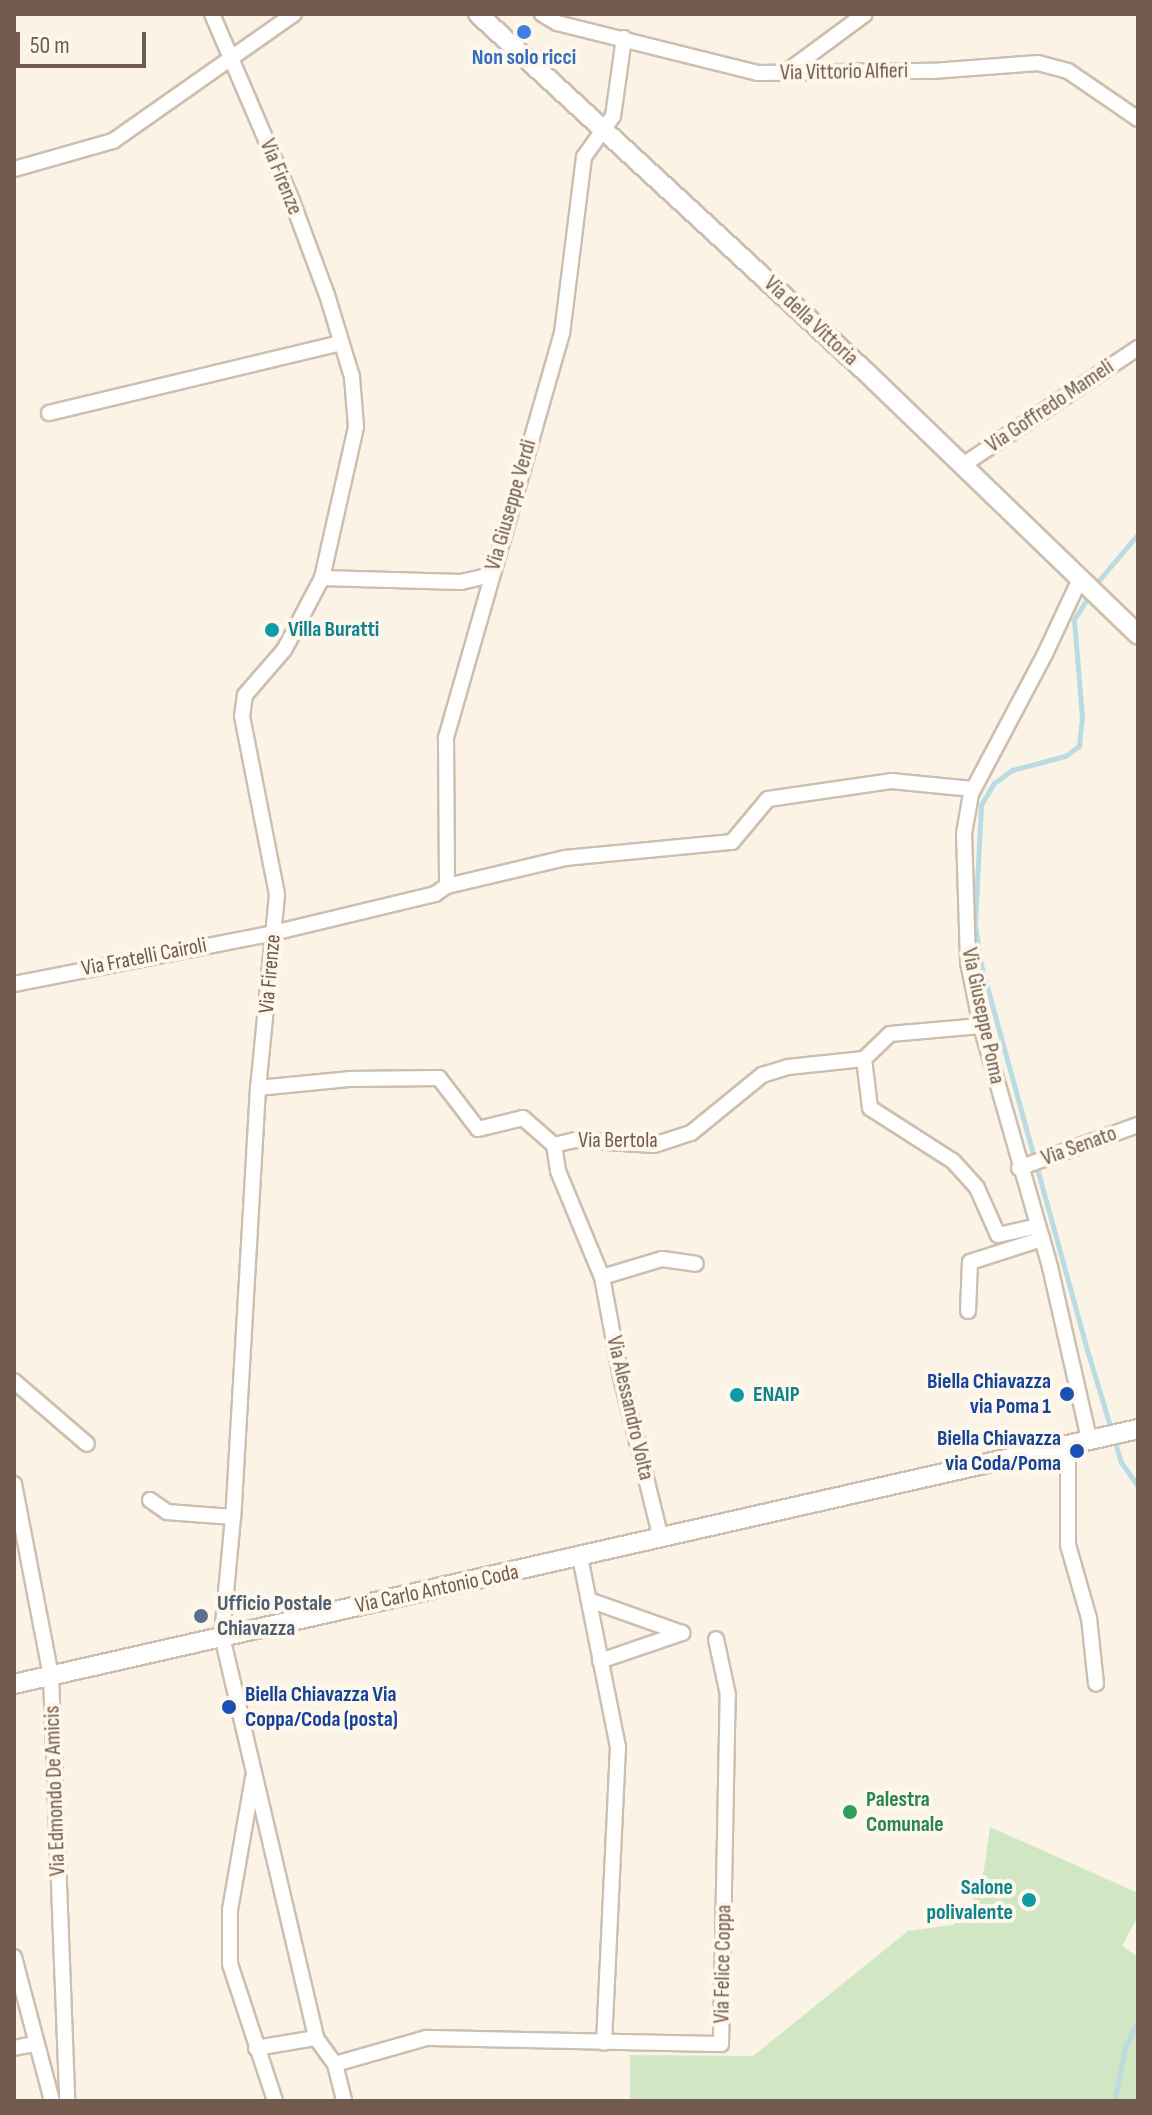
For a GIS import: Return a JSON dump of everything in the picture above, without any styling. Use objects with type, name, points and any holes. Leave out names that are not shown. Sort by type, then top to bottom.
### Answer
[{"type":"street","name":"Via Firenze","points":[[212,14],[292,201],[352,377],[356,427],[322,578],[284,650],[245,695],[242,716],[275,875],[273,933],[258,1088],[233,1517],[222,1636]]},
{"type":"street","points":[[14,169],[113,141],[294,14]]},
{"type":"street","name":"Via della Vittoria","points":[[478,14],[963,465],[1138,635]]},
{"type":"street","name":"Via Vittorio Alfieri","points":[[542,14],[557,23],[758,73],[933,71],[1038,63],[1068,71],[1138,119]]},
{"type":"street","points":[[784,73],[865,14]]},
{"type":"street","name":"Via Giuseppe Verdi","points":[[447,886],[446,738],[562,333],[584,157],[613,116],[624,38]]},
{"type":"street","points":[[49,413],[341,343]]},
{"type":"street","name":"Via Goffredo Mameli","points":[[963,465],[1138,348]]},
{"type":"street","points":[[322,578],[461,582],[491,575]]},
{"type":"street","name":"Via Giuseppe Poma","points":[[1089,1439],[1040,1232],[1019,1168],[981,1026],[968,962],[964,833],[973,789],[1045,654],[1091,589]]},
{"type":"street","points":[[273,933],[435,894],[447,886],[565,858],[732,842],[768,799],[891,781],[973,789]]},
{"type":"street","name":"Via Fratelli Cairoli","points":[[14,984],[273,933]]},
{"type":"street","points":[[981,1026],[890,1034],[864,1059],[870,1108],[953,1161],[977,1188],[998,1235],[1040,1232]]},
{"type":"street","name":"Via Bertola","points":[[258,1088],[349,1079],[439,1078],[478,1129],[523,1118],[554,1145],[575,1140],[654,1145],[691,1133],[762,1075],[788,1067],[864,1059]]},
{"type":"street","name":"Via Senato","points":[[1019,1168],[1138,1125]]},
{"type":"street","name":"Via Alessandro Volta","points":[[554,1145],[558,1171],[602,1277],[620,1373],[661,1539]]},
{"type":"street","points":[[968,1311],[970,1262],[1040,1232]]},
{"type":"street","points":[[602,1277],[662,1259],[696,1264]]},
{"type":"street","points":[[14,1381],[87,1444]]},
{"type":"street","name":"Via Carlo Antonio Coda","points":[[14,1684],[1089,1439],[1136,1434]]},
{"type":"street","points":[[1068,1444],[1068,1545],[1089,1618],[1096,1684]]},
{"type":"street","name":"Via Edmondo De Amicis","points":[[14,1484],[51,1676],[67,2101]]},
{"type":"street","points":[[150,1500],[167,1512],[233,1517]]},
{"type":"street","points":[[580,1557],[618,1747],[604,2043]]},
{"type":"street","points":[[589,1600],[682,1633],[600,1661]]},
{"type":"street","points":[[222,1636],[316,2038],[335,2064],[344,2101]]},
{"type":"street","name":"Via Felice Coppa","points":[[335,2064],[426,2038],[721,2044],[728,1695],[716,1639]]},
{"type":"street","points":[[254,1773],[230,1924],[230,1964],[275,2101]]},
{"type":"street","points":[[14,1957],[52,2101]]},
{"type":"street","points":[[256,2048],[316,2038]]},
{"type":"street","points":[[14,2048],[35,2044]]},
{"type":"green space","points":[[990,1827],[1138,1893],[1138,1916],[1122,1946],[1138,1957],[1138,2101],[630,2101],[630,2055],[753,2056],[908,1931],[953,1925],[967,1916],[984,1870]]},
{"type":"waterway","points":[[1095,585],[1138,534]]},
{"type":"waterway","points":[[1090,594],[1074,620],[1082,717],[1079,746],[1065,756],[1012,770],[994,783],[981,805],[975,925],[981,965],[1088,1353],[1121,1462],[1138,1486]]},
{"type":"waterway","points":[[1114,2101],[1126,2044],[1138,2021]]},
{"type":"place","name":"Non solo ricci","points":[[524,32]]},
{"type":"place","name":"Villa Buratti","points":[[272,630]]},
{"type":"place","name":"Biella Chiavazza via Poma 1","points":[[1067,1394]]},
{"type":"place","name":"ENAIP","points":[[737,1395]]},
{"type":"place","name":"Biella Chiavazza via Coda/Poma","points":[[1077,1451]]},
{"type":"place","name":"Ufficio Postale Chiavazza","points":[[201,1616]]},
{"type":"place","name":"Biella Chiavazza Via Coppa/Coda (posta)","points":[[229,1707]]},
{"type":"place","name":"Palestra Comunale","points":[[850,1812]]},
{"type":"place","name":"Salone polivalente","points":[[1029,1900]]}]
